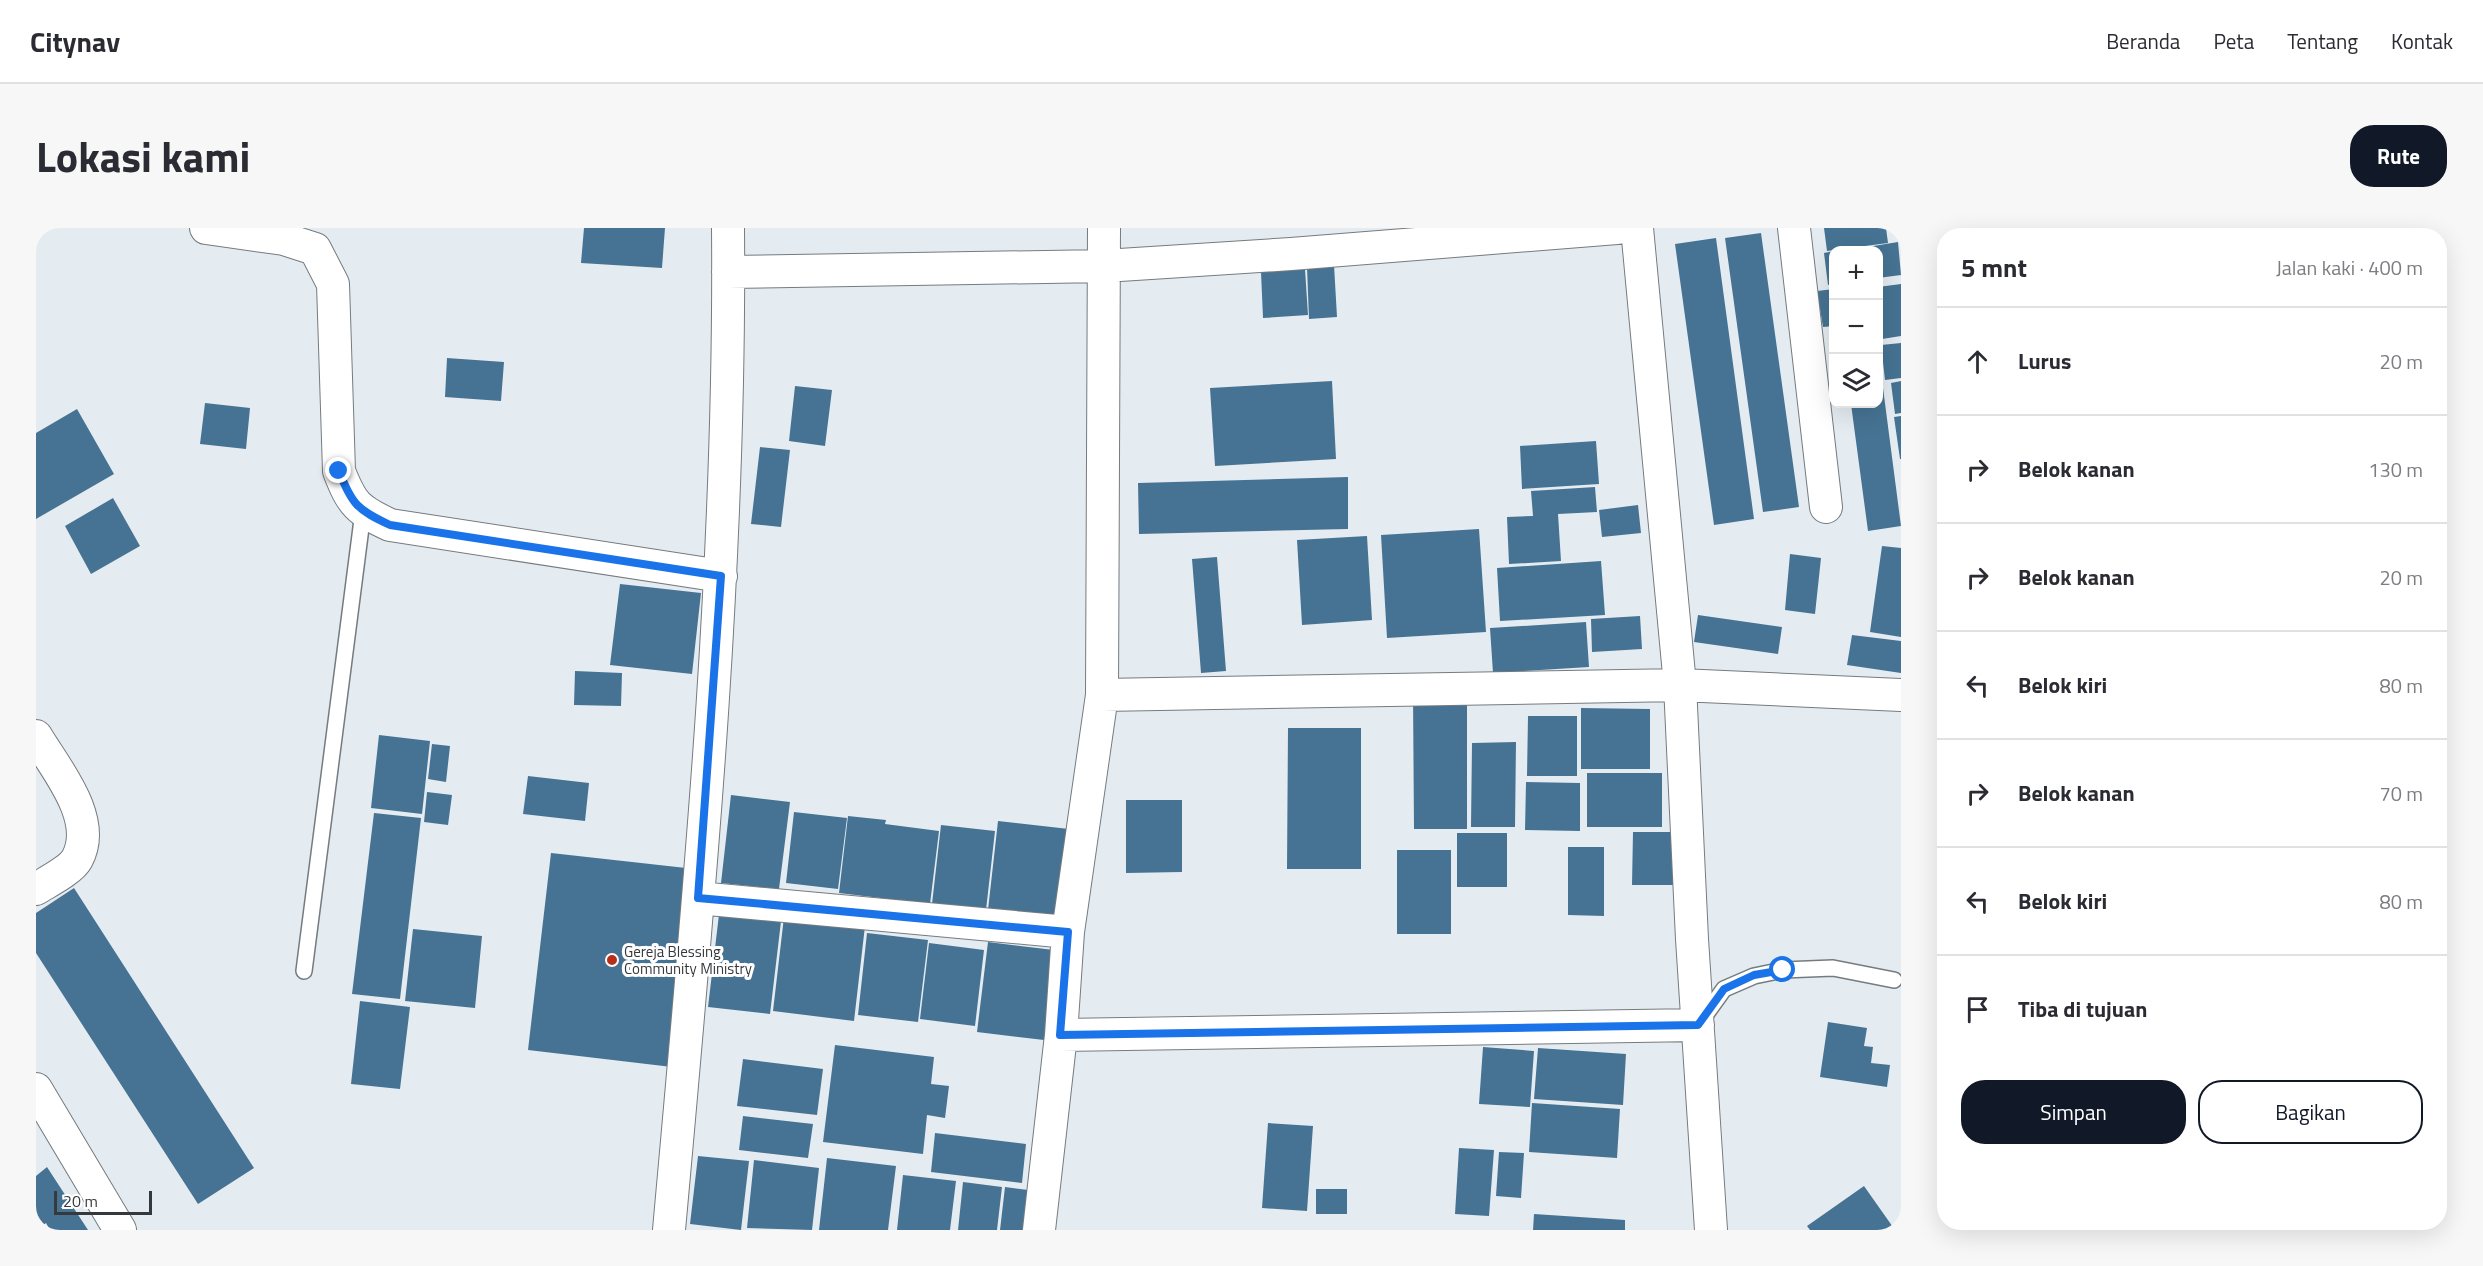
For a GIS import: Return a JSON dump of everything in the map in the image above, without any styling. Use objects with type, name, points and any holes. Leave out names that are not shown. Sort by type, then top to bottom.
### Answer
[{"type":"street","points":[[206,228],[284,239],[315,249],[333,284],[339,471],[348,495],[363,512],[390,525],[721,576]]},
{"type":"street","points":[[670,1230],[698,898],[721,576],[728,228]]},
{"type":"street","points":[[1039,1230],[1060,1035],[1068,932],[1102,695],[1104,228]]},
{"type":"street","points":[[728,272],[1104,266],[1291,255],[1617,228]]},
{"type":"street","points":[[1637,228],[1680,685],[1711,1230]]},
{"type":"street","points":[[1794,228],[1826,507]]},
{"type":"street","points":[[1102,695],[1680,685],[1901,695]]},
{"type":"street","points":[[36,736],[72,792],[84,829],[77,859],[36,889]]},
{"type":"street","points":[[698,898],[1068,932]]},
{"type":"street","points":[[1060,1035],[1698,1025]]},
{"type":"street","points":[[36,1089],[120,1230]]},
{"type":"lane","points":[[304,971],[363,512]]},
{"type":"lane","points":[[1698,1025],[1724,989],[1754,975],[1783,970],[1833,968],[1893,980]]},
{"type":"building","points":[[584,228],[665,228],[662,268],[581,263]]},
{"type":"building","points":[[1824,228],[1886,228],[1888,243],[1865,246],[1829,246],[1827,251]]},
{"type":"building","points":[[1761,233],[1799,507],[1763,512],[1725,238]]},
{"type":"building","points":[[1716,238],[1754,519],[1714,525],[1675,244]]},
{"type":"building","points":[[1898,242],[1901,275],[1883,277],[1883,246],[1874,246]]},
{"type":"building","points":[[1829,252],[1828,285],[1824,253]]},
{"type":"building","points":[[1334,265],[1337,317],[1309,319],[1307,267]]},
{"type":"building","points":[[1305,269],[1308,315],[1263,318],[1261,272]]},
{"type":"building","points":[[1901,284],[1901,336],[1883,339],[1883,286]]},
{"type":"building","points":[[1829,290],[1829,326],[1823,327],[1817,291]]},
{"type":"building","points":[[1901,343],[1901,378],[1885,380],[1883,345]]},
{"type":"building","points":[[447,358],[504,362],[501,401],[445,397]]},
{"type":"building","points":[[1332,381],[1336,459],[1215,466],[1210,388]]},
{"type":"building","points":[[1901,381],[1901,413],[1895,414],[1891,383]]},
{"type":"building","points":[[795,386],[832,390],[825,446],[789,441]]},
{"type":"building","points":[[1883,388],[1901,526],[1868,531],[1852,408],[1883,408]]},
{"type":"building","points":[[205,403],[250,408],[246,449],[200,444]]},
{"type":"building","points":[[77,409],[114,474],[36,519],[36,433]]},
{"type":"building","points":[[1901,416],[1901,459],[1900,459],[1894,417]]},
{"type":"building","points":[[1596,441],[1599,484],[1522,489],[1520,446]]},
{"type":"building","points":[[760,447],[790,450],[781,527],[751,524]]},
{"type":"building","points":[[1348,477],[1348,529],[1139,534],[1138,483]]},
{"type":"building","points":[[1595,487],[1597,512],[1558,514],[1561,561],[1509,564],[1507,517],[1533,516],[1531,491]]},
{"type":"building","points":[[113,498],[140,546],[91,574],[65,526]]},
{"type":"building","points":[[1638,505],[1641,533],[1602,537],[1599,510]]},
{"type":"building","points":[[1479,529],[1486,632],[1387,638],[1381,535]]},
{"type":"building","points":[[1367,536],[1372,620],[1302,625],[1297,540]]},
{"type":"building","points":[[1882,546],[1901,548],[1901,637],[1870,632]]},
{"type":"building","points":[[1790,554],[1821,558],[1815,614],[1785,610]]},
{"type":"building","points":[[1217,557],[1226,671],[1201,673],[1192,559]]},
{"type":"building","points":[[1601,561],[1605,615],[1500,621],[1497,568]]},
{"type":"building","points":[[620,584],[701,593],[692,674],[610,665]]},
{"type":"building","points":[[1698,615],[1782,627],[1778,654],[1694,642]]},
{"type":"building","points":[[1640,616],[1642,649],[1592,652],[1591,619]]},
{"type":"building","points":[[1586,622],[1589,667],[1493,673],[1490,628]]},
{"type":"building","points":[[1852,635],[1901,641],[1901,673],[1847,665]]},
{"type":"building","points":[[575,671],[622,673],[621,706],[574,705]]},
{"type":"building","points":[[1413,693],[1467,693],[1467,829],[1414,829]]},
{"type":"building","points":[[1581,708],[1650,709],[1650,769],[1581,769]]},
{"type":"building","points":[[1528,716],[1577,716],[1577,776],[1527,776]]},
{"type":"building","points":[[1288,728],[1361,728],[1361,869],[1287,869]]},
{"type":"building","points":[[379,735],[430,741],[422,814],[371,808]]},
{"type":"building","points":[[1516,742],[1515,827],[1471,827],[1472,743]]},
{"type":"building","points":[[432,744],[450,746],[446,782],[428,779]]},
{"type":"building","points":[[1587,773],[1662,773],[1662,827],[1587,827]]},
{"type":"building","points":[[528,776],[589,783],[585,821],[523,814]]},
{"type":"building","points":[[1526,782],[1580,783],[1580,831],[1525,830]]},
{"type":"building","points":[[427,792],[452,795],[448,825],[424,822]]},
{"type":"building","points":[[731,795],[790,802],[779,889],[721,883]]},
{"type":"building","points":[[1126,800],[1182,800],[1182,872],[1126,873]]},
{"type":"building","points":[[794,812],[847,818],[838,889],[786,883]]},
{"type":"building","points":[[374,813],[421,818],[400,999],[352,994]]},
{"type":"building","points":[[848,816],[886,820],[885,824],[939,831],[930,904],[839,893]]},
{"type":"building","points":[[998,821],[1069,829],[1059,918],[988,910]]},
{"type":"building","points":[[941,825],[995,831],[986,910],[932,904]]},
{"type":"building","points":[[1633,832],[1677,832],[1677,885],[1632,885]]},
{"type":"building","points":[[1457,833],[1507,833],[1507,887],[1457,887]]},
{"type":"building","points":[[1568,847],[1604,847],[1604,916],[1568,915]]},
{"type":"building","points":[[1397,850],[1451,850],[1451,934],[1397,934]]},
{"type":"building","name":"Gereja Blessing Community Ministry","points":[[551,853],[695,869],[672,1067],[528,1050]]},
{"type":"building","points":[[74,888],[254,1168],[198,1204],[36,953],[36,913]]},
{"type":"building","points":[[720,906],[782,913],[770,1014],[708,1007]]},
{"type":"building","points":[[784,917],[865,926],[854,1021],[773,1011]]},
{"type":"building","points":[[413,929],[482,936],[475,1008],[405,1001]]},
{"type":"building","points":[[867,933],[928,940],[918,1022],[858,1015]]},
{"type":"building","points":[[988,942],[1054,950],[1044,1040],[977,1032]]},
{"type":"building","points":[[929,943],[984,950],[975,1026],[920,1019]]},
{"type":"building","points":[[360,1001],[410,1007],[400,1089],[351,1084]]},
{"type":"building","points":[[1828,1022],[1867,1028],[1864,1046],[1873,1047],[1871,1063],[1890,1065],[1887,1087],[1820,1077]]},
{"type":"building","points":[[835,1045],[934,1057],[931,1084],[949,1086],[945,1118],[927,1115],[923,1154],[823,1142]]},
{"type":"building","points":[[1483,1047],[1534,1051],[1530,1107],[1479,1104]]},
{"type":"building","points":[[1538,1048],[1626,1054],[1623,1105],[1534,1099]]},
{"type":"building","points":[[743,1059],[823,1069],[817,1115],[737,1106]]},
{"type":"building","points":[[1532,1103],[1620,1109],[1617,1158],[1529,1152]]},
{"type":"building","points":[[743,1116],[813,1124],[808,1158],[739,1150]]},
{"type":"building","points":[[1268,1123],[1313,1126],[1307,1211],[1262,1208]]},
{"type":"building","points":[[935,1133],[1026,1144],[1022,1183],[931,1172]]},
{"type":"building","points":[[1459,1148],[1494,1150],[1489,1216],[1455,1214]]},
{"type":"building","points":[[1499,1152],[1524,1153],[1521,1198],[1496,1196]]},
{"type":"building","points":[[698,1156],[749,1161],[741,1230],[690,1224]]},
{"type":"building","points":[[827,1158],[896,1166],[888,1230],[819,1230]]},
{"type":"building","points":[[754,1160],[819,1168],[812,1230],[747,1228]]},
{"type":"building","points":[[47,1167],[88,1230],[50,1230],[46,1223],[36,1230],[36,1176]]},
{"type":"building","points":[[903,1175],[956,1181],[950,1230],[897,1230]]},
{"type":"building","points":[[963,1182],[1002,1187],[997,1230],[958,1230]]},
{"type":"building","points":[[1864,1186],[1895,1230],[1810,1230],[1807,1226]]},
{"type":"building","points":[[1005,1187],[1037,1191],[1032,1230],[1000,1230]]},
{"type":"building","points":[[1316,1189],[1347,1189],[1347,1214],[1316,1214]]},
{"type":"building","points":[[1534,1214],[1625,1220],[1625,1230],[1533,1230]]},
{"type":"place","name":"Gereja Blessing Community Ministry","points":[[612,960]]},
{"type":"route","points":[[339,471],[348,495],[363,512],[390,525],[721,576],[698,898],[1068,932],[1060,1035],[1698,1025],[1724,989],[1754,975],[1783,970]]}]
